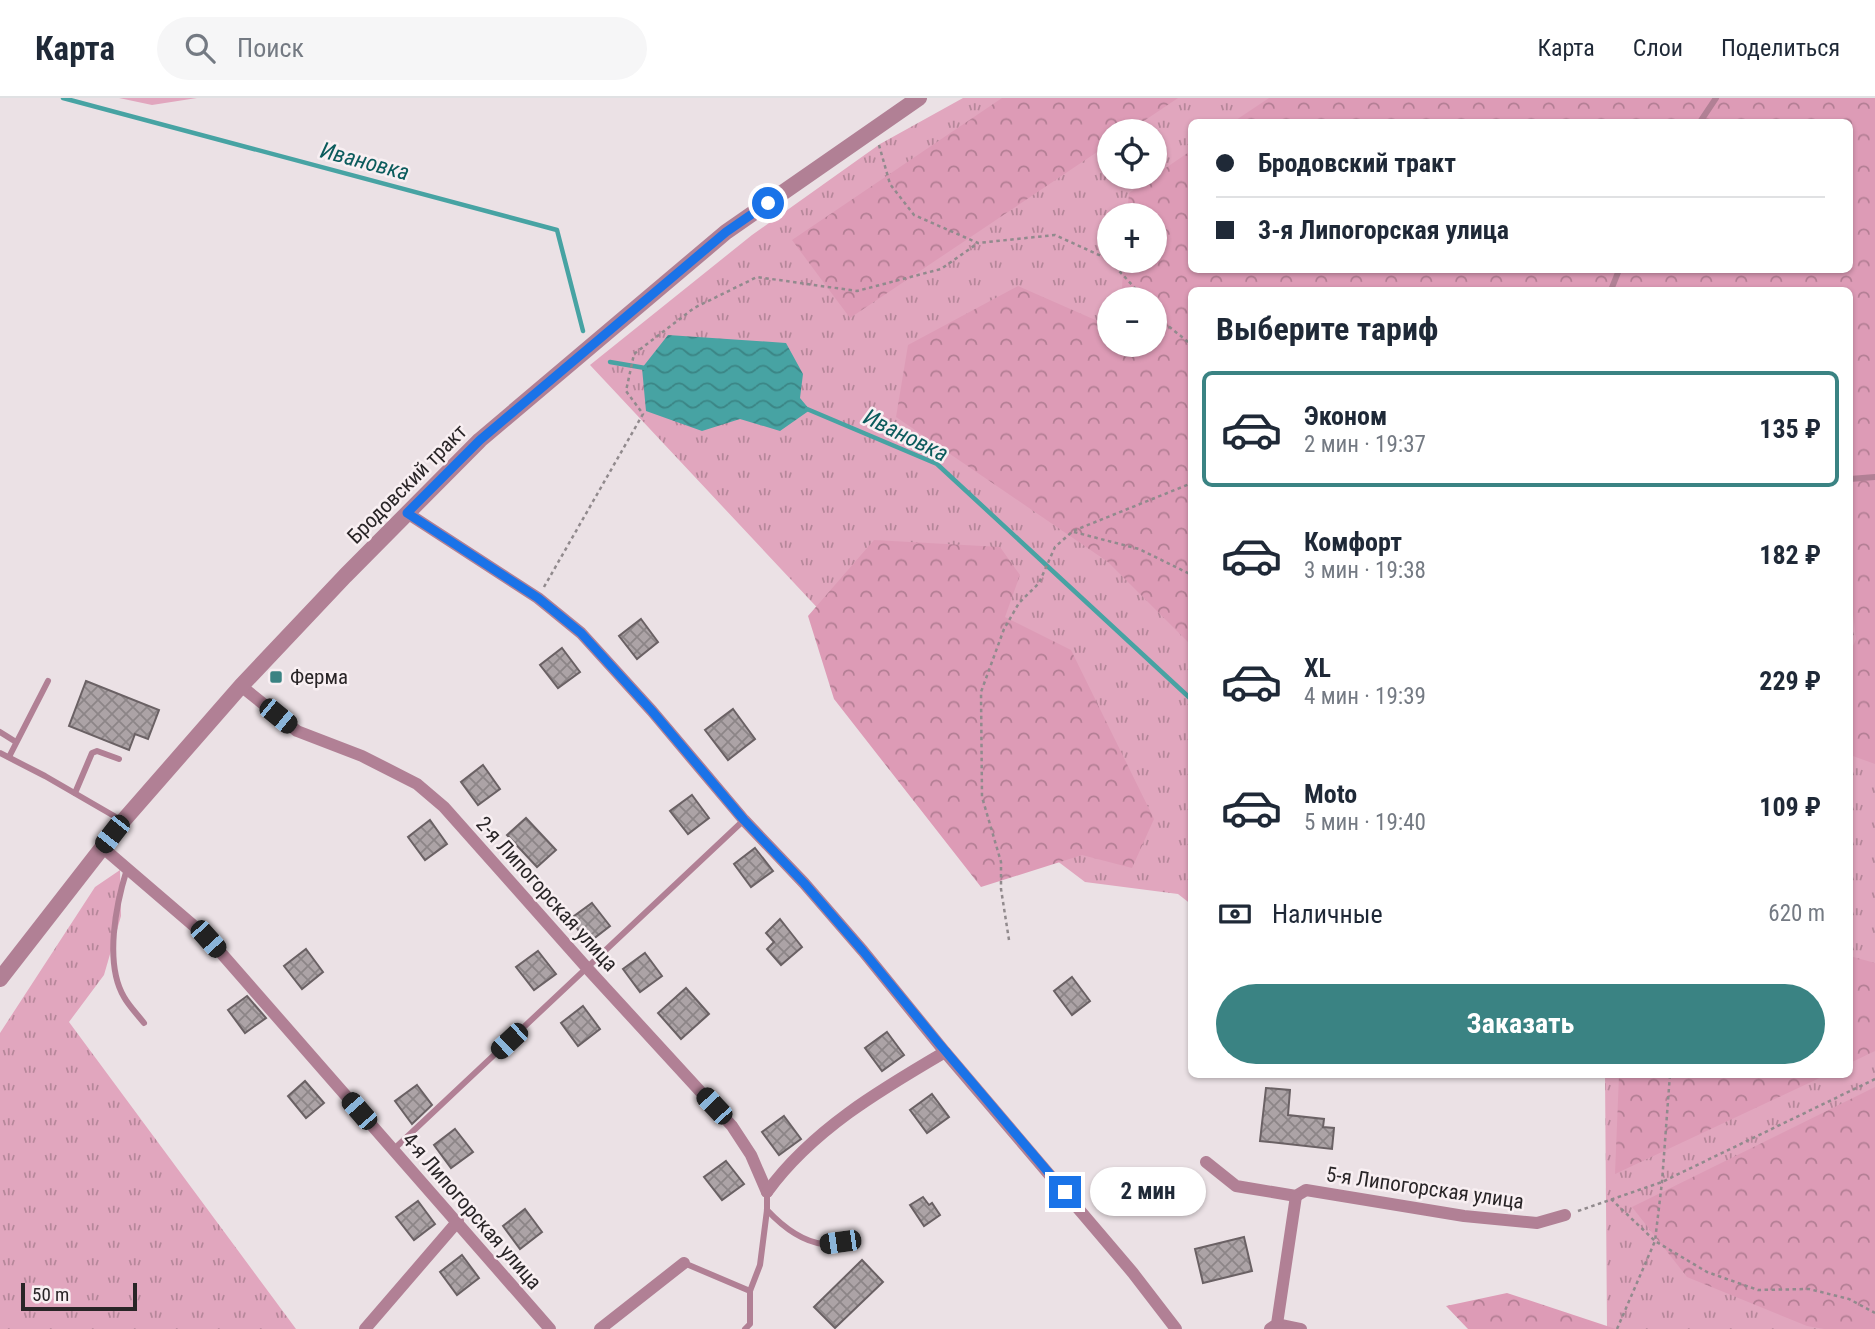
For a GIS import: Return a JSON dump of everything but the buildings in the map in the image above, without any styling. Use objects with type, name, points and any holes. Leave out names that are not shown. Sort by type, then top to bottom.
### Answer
[{"type":"street","name":"Бродовский тракт","points":[[0,979],[123,821],[241,686],[480,440],[726,232],[919,98]]},
{"type":"street","points":[[407,513],[538,598],[581,633],[652,711],[744,820],[863,951],[1133,1273],[1176,1329]]},
{"type":"street","name":"2-я Липогорская улица","points":[[241,686],[297,731],[362,756],[417,783],[444,807],[732,1126],[751,1154],[767,1192]]},
{"type":"street","name":"4-я Липогорская улица","points":[[102,847],[208,939],[550,1329]]},
{"type":"street","points":[[767,1192],[779,1175],[809,1144],[849,1112],[945,1052]]},
{"type":"street","name":"5-я Липогорская улица","points":[[1206,1162],[1236,1186],[1296,1196],[1306,1190],[1464,1216],[1537,1223],[1565,1215]]},
{"type":"street","points":[[1296,1196],[1273,1326],[1301,1329]]},
{"type":"street","points":[[365,1329],[458,1222]]},
{"type":"street","points":[[600,1329],[684,1263]]},
{"type":"lane","points":[[1702,119],[1716,98]]},
{"type":"lane","points":[[1853,479],[1875,477]]},
{"type":"lane","points":[[9,757],[48,681]]},
{"type":"lane","points":[[0,732],[16,743]]},
{"type":"lane","points":[[75,793],[92,753],[102,752],[119,759]]},
{"type":"lane","points":[[0,753],[123,821]]},
{"type":"lane","points":[[393,1150],[744,820]]},
{"type":"lane","points":[[127,869],[117,899],[113,954],[116,976],[123,996],[144,1023]]},
{"type":"lane","points":[[745,1329],[750,1324],[750,1291],[760,1265],[767,1192]]},
{"type":"lane","points":[[767,1210],[782,1226],[801,1237],[825,1244],[856,1240]]},
{"type":"lane","points":[[684,1263],[750,1291]]},
{"type":"path","points":[[875,129],[890,184],[914,215],[978,243],[1055,235],[1097,254]]},
{"type":"path","points":[[538,598],[643,414],[626,391],[634,354],[694,308],[757,277],[857,291],[942,269],[978,243]]},
{"type":"path","points":[[1122,273],[1134,287]]},
{"type":"path","points":[[1167,325],[1188,342]]},
{"type":"path","points":[[1009,940],[1001,889],[1001,862],[982,797],[981,692],[1004,629],[1019,603],[1038,583],[1055,547],[1073,531],[1188,484]]},
{"type":"path","points":[[1073,531],[1139,549],[1188,573]]},
{"type":"path","points":[[1617,1329],[1655,1241],[1670,1078]]},
{"type":"path","points":[[1565,1215],[1662,1182],[1875,1079]]},
{"type":"path","points":[[1611,1199],[1655,1241],[1707,1272],[1758,1290],[1809,1289],[1849,1299],[1875,1313]]},
{"type":"green space","points":[[119,98],[197,98],[152,105]]},
{"type":"green space","points":[[963,98],[1875,98],[1875,1329],[1607,1329],[1605,1078],[1853,1078],[1853,287],[1188,287],[1188,902],[1178,894],[1085,882],[1048,854],[590,365],[752,235],[880,144]]},
{"type":"green space","points":[[1002,98],[1178,98],[1147,119],[1097,119],[1097,152],[850,318],[792,240]]},
{"type":"green space","points":[[1269,98],[1875,98],[1875,764],[1853,756],[1853,646],[1856,639],[1853,614],[1853,287],[1188,287],[1188,642],[1108,562],[896,417],[908,345],[1018,286],[1097,321],[1097,357],[1167,357],[1167,287],[1122,287],[1123,273],[1167,273],[1167,203],[1128,203],[1129,193],[1135,189],[1167,189],[1167,167],[1188,153],[1188,273],[1853,273],[1853,119],[1238,119]]},
{"type":"green space","points":[[874,540],[1000,547],[1020,575],[1005,617],[1071,650],[1154,819],[1132,868],[1082,855],[981,887],[834,699],[808,616]]},
{"type":"green space","points":[[120,870],[121,916],[104,975],[69,1022],[296,1329],[0,1329],[0,1033],[95,887]]},
{"type":"green space","points":[[1853,957],[1875,963],[1875,1051],[1853,1062]]},
{"type":"green space","points":[[1619,1078],[1820,1078],[1615,1174]]},
{"type":"green space","points":[[1875,1087],[1875,1329],[1824,1329],[1807,1326],[1687,1277],[1632,1207]]},
{"type":"green space","points":[[1507,1293],[1616,1329],[1468,1329],[1446,1306]]},
{"type":"water","points":[[668,335],[786,343],[803,374],[800,398],[810,410],[780,431],[740,419],[702,431],[646,411],[642,368]]},
{"type":"waterway","name":"Ивановка","points":[[63,98],[557,230],[583,331]]},
{"type":"waterway","name":"Ивановка","points":[[610,362],[645,368]]},
{"type":"waterway","name":"Ивановка","points":[[807,409],[937,464],[1188,696]]},
{"type":"place","name":"Ферма","points":[[276,677]]},
{"type":"route","points":[[768,203],[726,232],[480,440],[407,513],[538,598],[581,633],[652,711],[744,820],[863,951],[1065,1192]]}]
